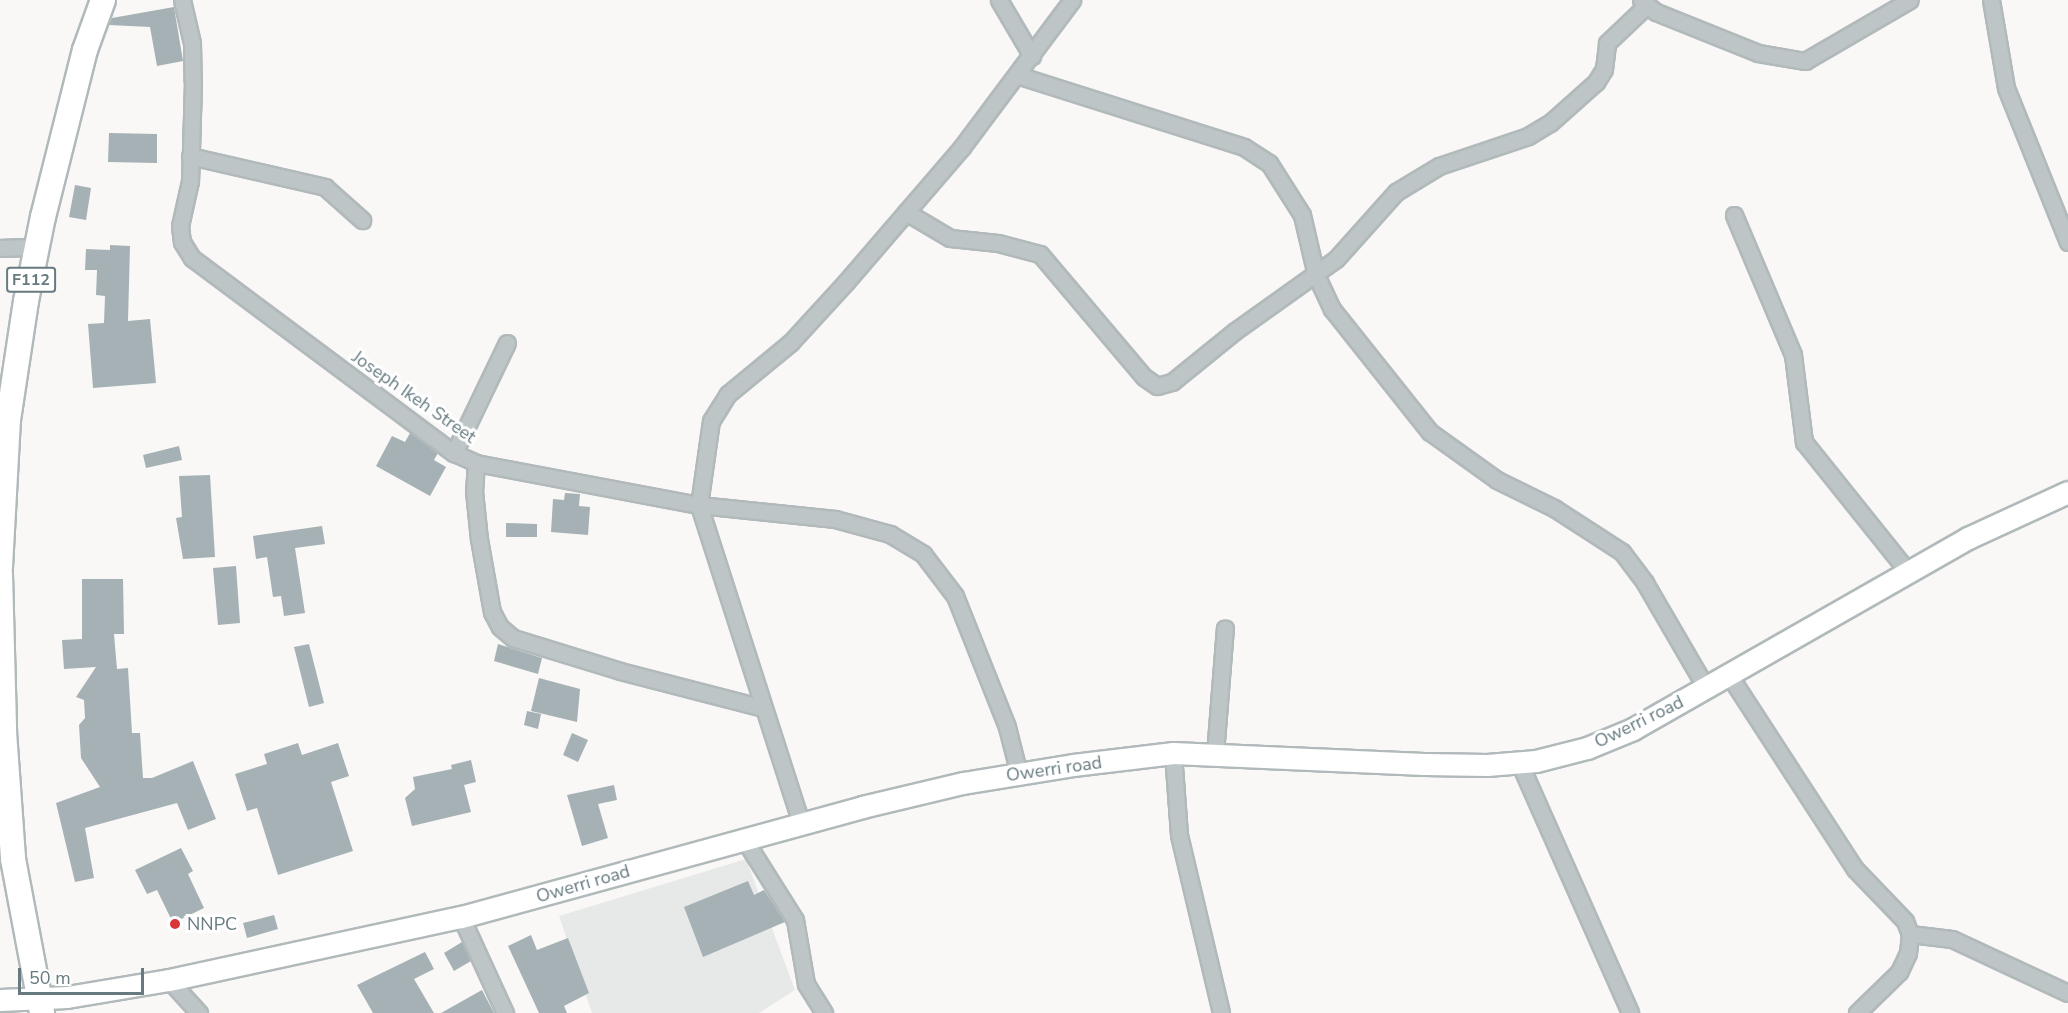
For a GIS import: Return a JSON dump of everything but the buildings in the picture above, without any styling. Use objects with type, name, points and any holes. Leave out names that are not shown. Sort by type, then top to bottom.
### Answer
[{"type":"main road","name":"F112","points":[[0,567],[8,420],[37,247],[85,50],[103,0]]},
{"type":"main road","name":"Owerri road","points":[[0,1000],[40,1005],[67,997],[169,980],[461,917],[801,823],[963,783],[1019,774],[1173,753],[1435,764],[1519,762],[1587,748],[1633,729],[1968,538],[2068,492]]},
{"type":"main road","points":[[0,574],[4,732],[13,859],[40,1005]]},
{"type":"street","points":[[182,0],[192,43],[190,156],[325,187],[362,220]]},
{"type":"street","points":[[999,0],[1032,56]]},
{"type":"street","points":[[801,823],[699,506],[711,421],[728,394],[791,342],[906,212],[1032,56],[1072,0]]},
{"type":"street","points":[[906,212],[950,238],[998,243],[1040,254],[1144,377],[1157,386],[1172,382],[1235,331],[1316,275],[1348,247],[1396,192],[1419,176],[1528,136],[1550,123],[1596,82],[1604,69],[1607,43],[1643,3],[1758,54],[1804,62],[1910,0]]},
{"type":"street","points":[[1991,0],[2006,88],[2068,242]]},
{"type":"street","points":[[1017,75],[1224,140],[1269,163],[1302,215],[1316,275],[1332,309],[1430,432],[1497,480],[1554,508],[1622,552],[1645,583],[1706,688]]},
{"type":"street","name":"Joseph Ikeh Street","points":[[190,156],[190,181],[180,226],[182,242],[192,258],[454,453],[476,463],[699,506],[835,519],[890,534],[923,554],[955,596],[1006,727],[1019,774]]},
{"type":"street","points":[[1734,215],[1793,355],[1804,442],[1908,572]]},
{"type":"street","points":[[0,248],[37,247]]},
{"type":"street","points":[[454,453],[507,343]]},
{"type":"street","points":[[476,463],[474,491],[479,539],[492,612],[500,627],[513,638],[620,671],[763,708]]},
{"type":"street","points":[[1215,754],[1225,628]]},
{"type":"street","points":[[1730,675],[1855,869],[1905,921],[1910,934],[1908,953],[1899,972],[1857,1013]]},
{"type":"street","points":[[1173,753],[1179,835],[1221,1013]]},
{"type":"street","points":[[1519,762],[1630,1013]]},
{"type":"street","points":[[744,839],[795,920],[806,984],[824,1013]]},
{"type":"street","points":[[461,917],[505,1013]]},
{"type":"street","points":[[1910,934],[1952,939],[2068,993]]},
{"type":"street","points":[[169,980],[199,1013]]},
{"type":"shaded area","points":[[746,859],[795,990],[759,1013],[592,1013],[559,916]]},
{"type":"place","name":"NNPC","points":[[175,924]]}]
